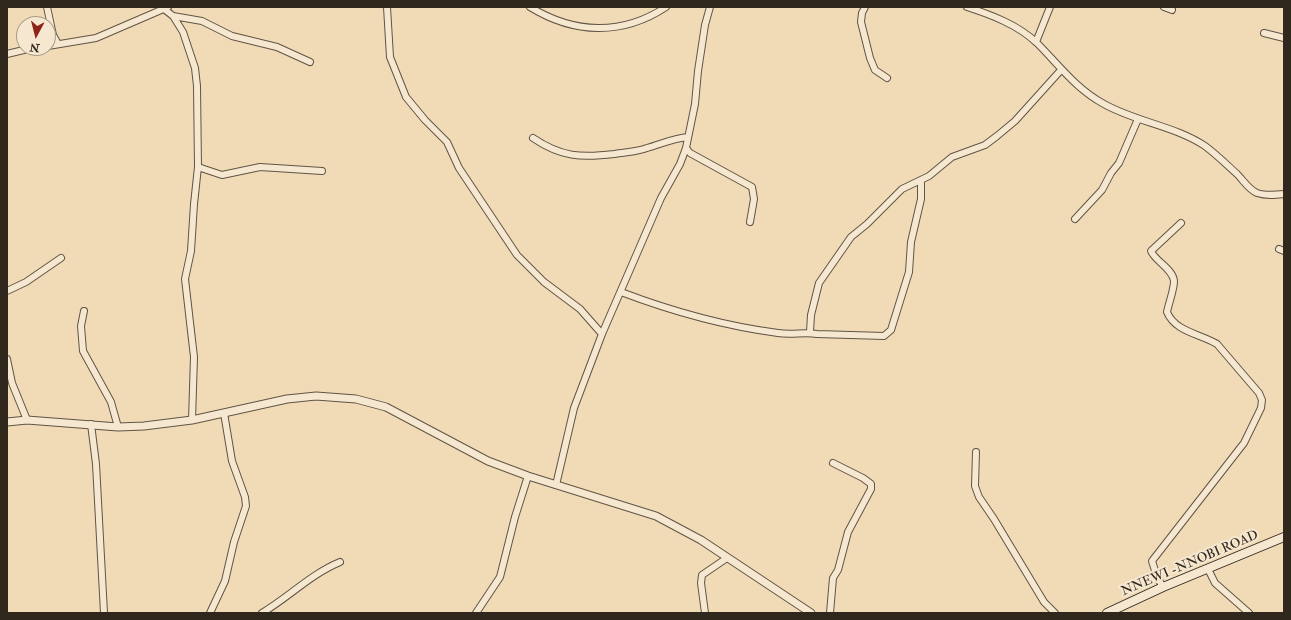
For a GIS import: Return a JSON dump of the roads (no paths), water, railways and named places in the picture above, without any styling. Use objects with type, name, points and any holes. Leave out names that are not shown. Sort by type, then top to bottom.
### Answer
[{"type":"main road","name":"NNEWI -NNOBI ROAD","points":[[1106,613],[1208,568],[1284,538]]},
{"type":"street","points":[[47,7],[53,35],[58,44],[96,38],[163,8],[173,16],[183,32],[195,68],[198,167],[191,251],[184,279],[194,357],[192,420]]},
{"type":"street","points":[[387,7],[390,56],[406,97],[424,120],[447,142],[459,168],[516,255],[544,282],[580,310],[602,334]]},
{"type":"street","points":[[530,7],[575,27],[589,28],[621,26],[651,16],[665,7]]},
{"type":"street","points":[[556,484],[574,408],[602,334],[662,198],[680,164],[686,148],[695,104],[705,25],[710,7]]},
{"type":"street","points":[[865,7],[862,13],[861,22],[870,58],[875,70],[887,78]]},
{"type":"street","points":[[967,7],[1002,20],[1036,42],[1061,70],[1086,93],[1105,105],[1138,119],[1178,132],[1205,146],[1238,175],[1250,189],[1257,193],[1267,195],[1284,194]]},
{"type":"street","points":[[1036,42],[1050,7]]},
{"type":"street","points":[[1164,7],[1172,10]]},
{"type":"street","points":[[173,16],[202,21],[232,36],[277,47],[310,62]]},
{"type":"street","points":[[1264,33],[1284,38]]},
{"type":"street","points":[[810,332],[815,294],[819,283],[851,237],[876,215],[894,194],[921,181],[952,157],[985,145],[997,136],[1015,121],[1061,70]]},
{"type":"street","points":[[1075,219],[1102,190],[1111,173],[1119,163],[1138,119]]},
{"type":"street","points":[[533,138],[545,146],[571,155],[583,157],[646,149],[676,138],[688,137]]},
{"type":"street","points":[[686,148],[690,153],[752,187],[754,199],[750,222]]},
{"type":"street","points":[[198,167],[215,174],[260,167],[322,171]]},
{"type":"street","points":[[621,292],[667,307],[731,324],[779,333],[810,332],[817,334],[884,336],[889,333],[909,272],[911,242],[921,199],[921,181]]},
{"type":"street","points":[[1163,587],[1157,577],[1152,562],[1244,443],[1261,408],[1262,400],[1259,393],[1217,344],[1209,339],[1190,333],[1169,316],[1167,312],[1174,281],[1173,276],[1151,251],[1181,223]]},
{"type":"street","points":[[7,291],[26,282],[61,258]]},
{"type":"street","points":[[84,311],[81,326],[83,351],[93,365],[111,402],[118,427]]},
{"type":"street","points":[[7,359],[12,383],[27,420]]},
{"type":"street","points":[[7,422],[27,420],[118,427],[144,426],[192,420],[287,399],[316,396],[356,399],[386,406],[488,461],[528,476],[656,516],[701,540],[811,613]]},
{"type":"street","points":[[210,613],[225,581],[234,542],[246,506],[245,497],[232,462],[224,413]]},
{"type":"street","points":[[91,424],[96,464],[104,613]]},
{"type":"street","points":[[976,452],[975,486],[979,497],[1026,569],[1044,602],[1055,613]]},
{"type":"street","points":[[830,613],[833,578],[838,570],[848,532],[871,489],[871,484],[863,478],[833,463]]},
{"type":"street","points":[[476,613],[500,578],[515,517],[528,476]]},
{"type":"street","points":[[705,613],[701,583],[702,575],[727,558]]},
{"type":"street","points":[[262,613],[291,594],[313,576],[340,562]]},
{"type":"street","points":[[1208,568],[1215,583],[1249,613]]}]
